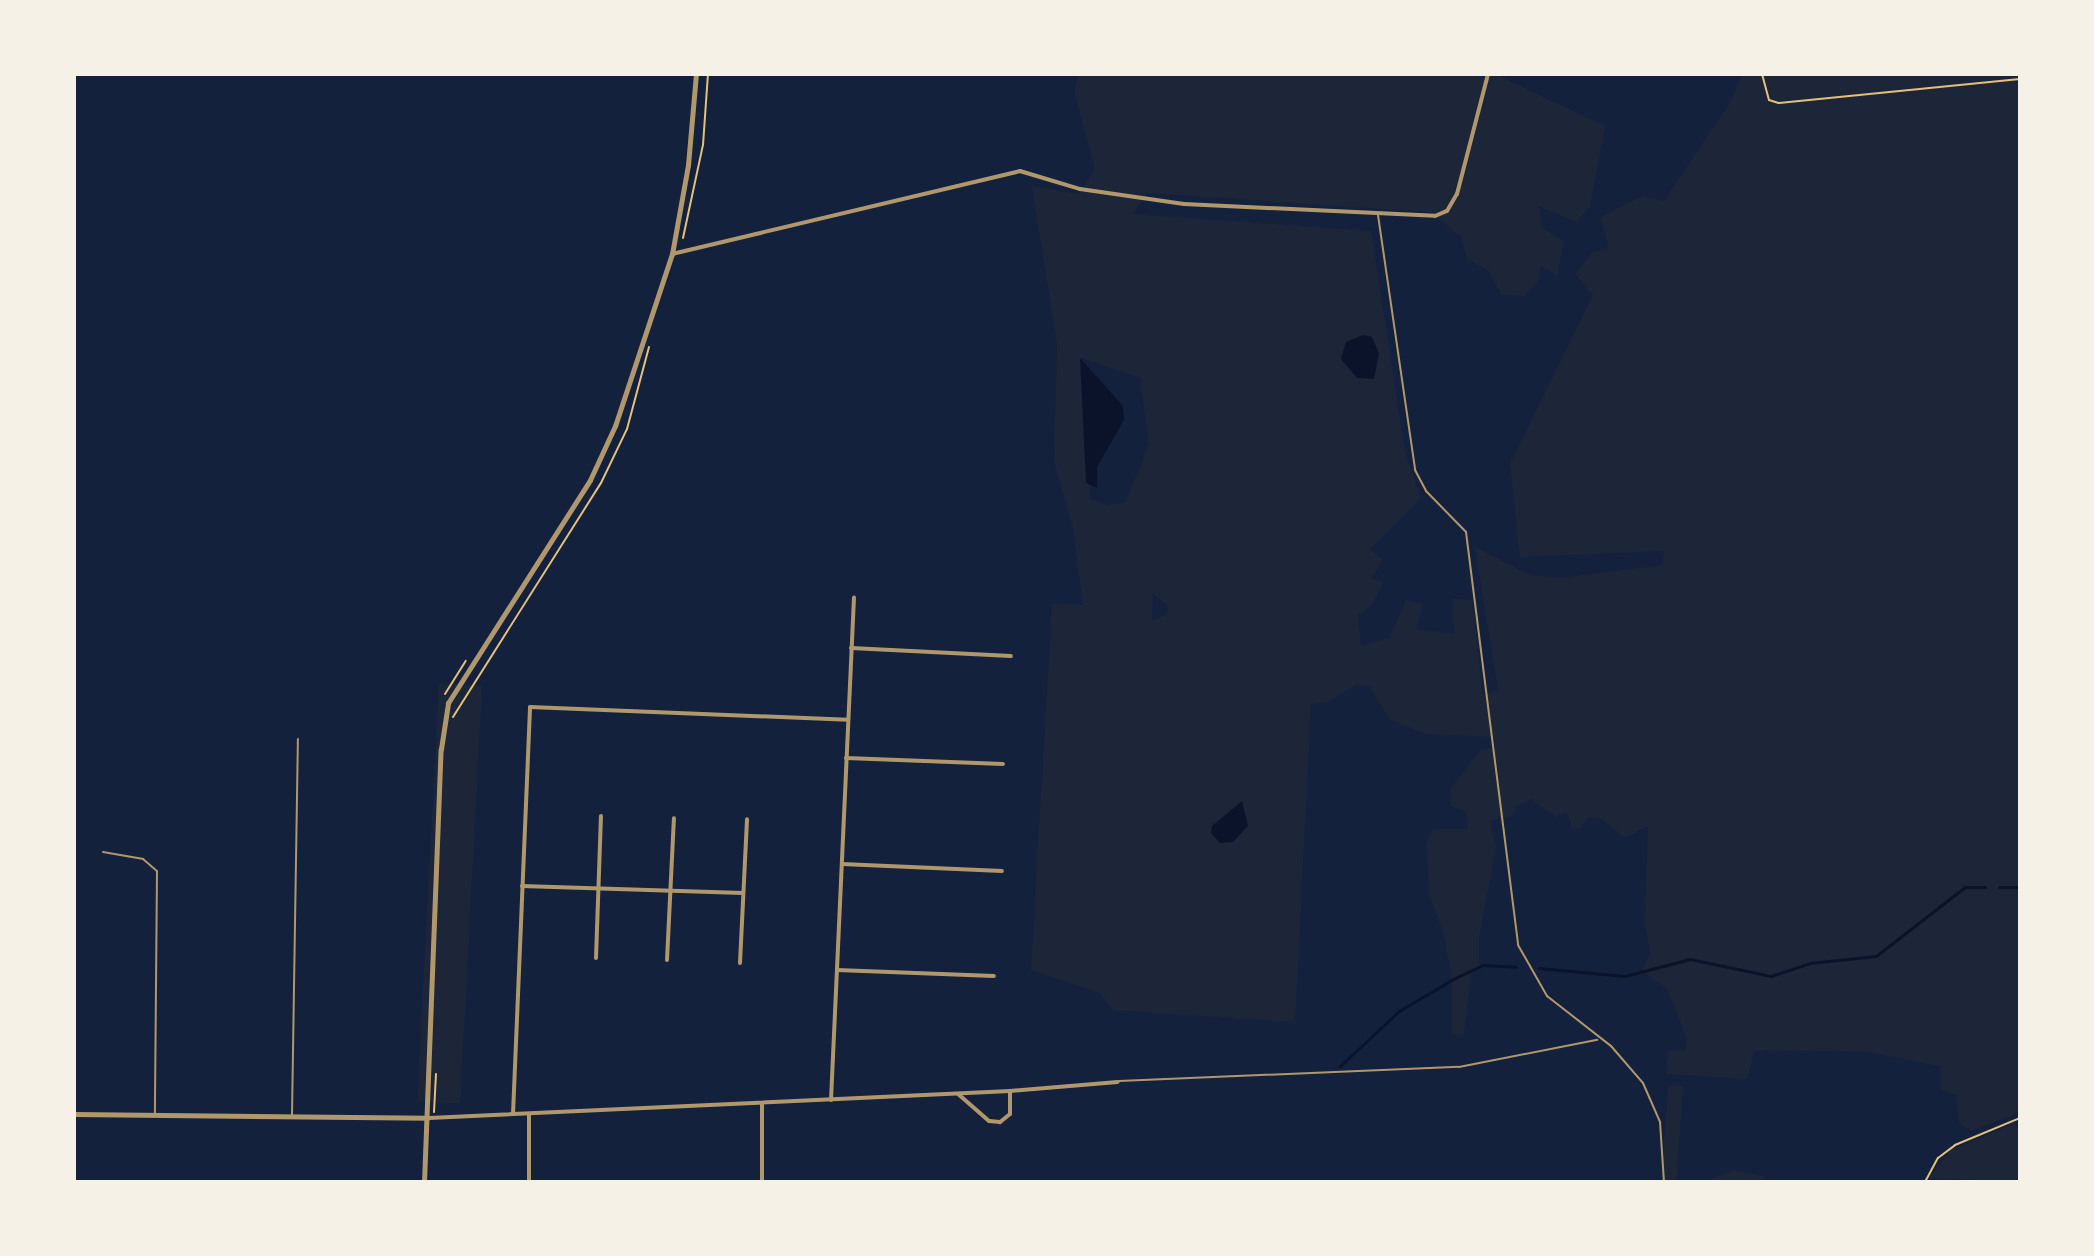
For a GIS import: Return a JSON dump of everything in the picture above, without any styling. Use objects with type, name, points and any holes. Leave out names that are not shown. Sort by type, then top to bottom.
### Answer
[{"type":"street","points":[[424,1182],[431,1118],[441,749],[448,703],[590,480],[615,426],[672,254],[696,110],[696,74]]},
{"type":"street","points":[[672,254],[1020,171],[1138,199],[1435,216],[1447,211],[1457,194],[1488,74]]},
{"type":"street","points":[[831,1100],[854,598]]},
{"type":"street","points":[[851,648],[1011,656]]},
{"type":"street","points":[[513,1114],[530,707],[848,720]]},
{"type":"street","points":[[846,758],[1003,764]]},
{"type":"street","points":[[596,958],[601,816]]},
{"type":"street","points":[[667,960],[674,818]]},
{"type":"street","points":[[740,963],[747,819]]},
{"type":"street","points":[[842,864],[1002,871]]},
{"type":"street","points":[[522,886],[743,893]]},
{"type":"street","points":[[837,970],[994,976]]},
{"type":"street","points":[[74,1114],[431,1118],[958,1094],[1118,1082]]},
{"type":"street","points":[[958,1094],[995,1122],[1010,1114],[1010,1091]]},
{"type":"street","points":[[762,1103],[762,1182]]},
{"type":"street","points":[[529,1114],[529,1182]]},
{"type":"lane","points":[[1378,215],[1415,470],[1426,491],[1466,532],[1518,945],[1547,996],[1629,1064],[1653,1102],[1660,1122],[1664,1182]]},
{"type":"lane","points":[[292,1117],[298,739]]},
{"type":"lane","points":[[103,852],[143,859],[157,871],[155,1115]]},
{"type":"lane","points":[[1118,1082],[1459,1067],[1599,1039]]},
{"type":"path","points":[[1762,74],[1769,100],[1779,103],[2020,79]]},
{"type":"path","points":[[450,725],[479,671]]},
{"type":"path","points":[[431,1118],[436,1062]]},
{"type":"path","points":[[1925,1182],[1938,1158],[1955,1145],[2020,1118]]},
{"type":"shaded area","points":[[1077,74],[1495,74],[1605,126],[1590,207],[1576,222],[1539,206],[1543,228],[1563,241],[1558,276],[1541,266],[1537,283],[1524,296],[1501,295],[1489,271],[1467,259],[1461,237],[1432,212],[1147,193],[1133,214],[1371,231],[1405,452],[1421,498],[1370,549],[1383,560],[1372,578],[1383,583],[1371,606],[1358,615],[1361,646],[1390,637],[1406,600],[1423,604],[1416,629],[1454,634],[1453,599],[1472,600],[1483,695],[1498,690],[1475,547],[1530,575],[1561,578],[1662,565],[1664,551],[1520,557],[1510,464],[1593,295],[1575,274],[1593,252],[1609,249],[1601,219],[1643,196],[1664,201],[1730,103],[1742,74],[2020,74],[2020,1109],[2013,1115],[1971,1131],[1959,1122],[1957,1095],[1942,1090],[1940,1066],[1869,1052],[1754,1052],[1747,1079],[1666,1074],[1668,1051],[1686,1050],[1687,1039],[1667,988],[1642,971],[1650,955],[1645,922],[1648,826],[1625,838],[1602,819],[1588,817],[1580,828],[1572,828],[1567,812],[1556,817],[1531,799],[1517,806],[1511,817],[1490,820],[1496,848],[1479,936],[1479,967],[1471,972],[1464,1034],[1452,1034],[1452,982],[1444,934],[1430,897],[1426,845],[1433,829],[1467,829],[1466,812],[1451,806],[1451,788],[1481,749],[1495,748],[1494,737],[1426,734],[1390,720],[1369,686],[1357,684],[1328,702],[1311,704],[1295,1022],[1113,1010],[1100,993],[1031,970],[1052,603],[1083,605],[1073,528],[1054,462],[1057,344],[1032,186],[1079,194],[1095,169],[1075,95]],"holes":[[[1081,358],[1140,378],[1149,445],[1125,503],[1107,505],[1090,499]],[[1153,593],[1168,606],[1167,614],[1152,621]]]},
{"type":"shaded area","points":[[1363,335],[1372,337],[1379,353],[1374,379],[1357,378],[1341,359],[1346,342]]},
{"type":"shaded area","points":[[1080,358],[1123,406],[1124,420],[1097,467],[1097,488],[1086,483]]},
{"type":"shaded area","points":[[439,684],[482,686],[460,1103],[417,1101]]},
{"type":"shaded area","points":[[1242,801],[1248,826],[1233,842],[1220,843],[1211,833],[1212,826]]},
{"type":"shaded area","points":[[1668,1085],[1683,1086],[1676,1182],[1661,1182]]},
{"type":"shaded area","points":[[2011,1125],[2020,1128],[2020,1182],[1928,1178],[1951,1150]]},
{"type":"shaded area","points":[[1735,1170],[1763,1176],[1766,1182],[1703,1182]]},
{"type":"waterway","points":[[1539,968],[1625,976],[1690,959],[1771,976],[1810,963],[1876,956],[1965,887],[1985,887]]},
{"type":"waterway","points":[[1999,887],[2020,887]]},
{"type":"waterway","points":[[1340,1066],[1399,1011],[1455,978],[1483,965],[1516,967]]}]
